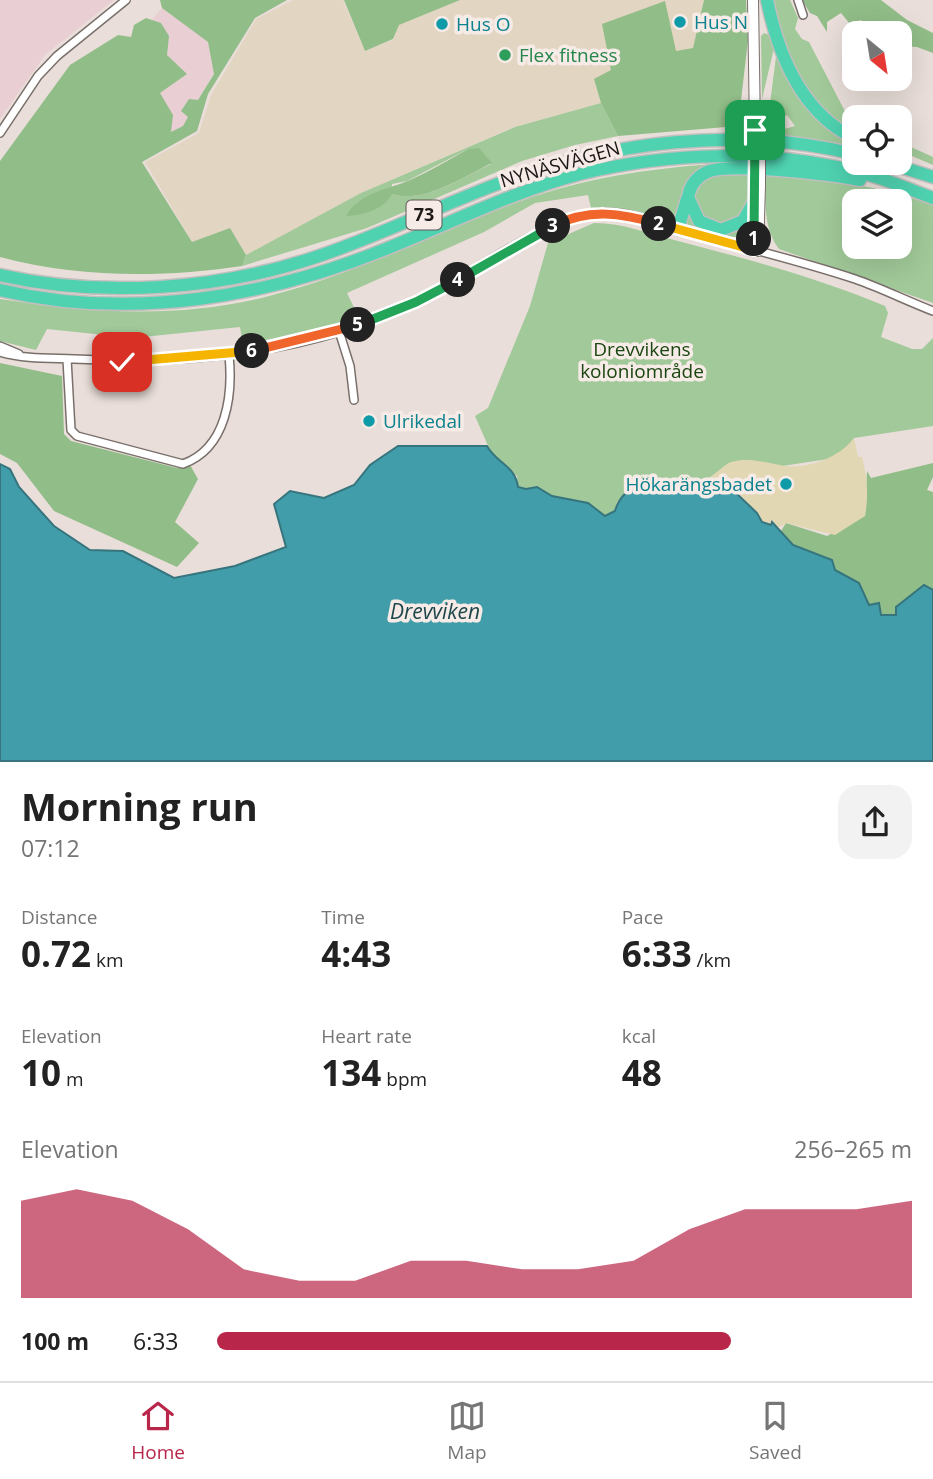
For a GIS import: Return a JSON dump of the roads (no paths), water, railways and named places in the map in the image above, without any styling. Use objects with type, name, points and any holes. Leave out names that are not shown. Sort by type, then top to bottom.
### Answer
[{"type":"highway","points":[[767,0],[778,37],[798,86],[822,117],[842,130]]},
{"type":"highway","name":"NYNÄSVÄGEN","points":[[0,275],[80,285],[154,287],[254,274],[317,257],[536,171],[637,147],[682,142],[742,141],[810,145],[842,152]]},
{"type":"highway","name":"NYNÄSVÄGEN","points":[[0,290],[73,302],[156,303],[203,300],[255,291],[390,247],[517,193],[580,174],[636,163],[705,157],[790,159],[858,172],[933,198]]},
{"type":"highway","points":[[912,164],[933,174]]},
{"type":"highway","points":[[912,169],[933,174]]},
{"type":"highway","points":[[678,229],[694,181],[713,170],[807,173],[898,184]]},
{"type":"highway","points":[[688,197],[699,221],[721,230],[743,221],[755,200]]},
{"type":"main road","points":[[756,0],[756,250]]},
{"type":"main road","points":[[756,35],[767,28],[778,37]]},
{"type":"main road","points":[[756,250],[757,185]]},
{"type":"street","points":[[0,133],[38,76],[57,56],[126,0]]},
{"type":"street","points":[[798,0],[803,15]]},
{"type":"street","points":[[0,352],[26,357],[156,361],[229,355],[338,331],[416,302],[568,219],[611,213],[856,279],[933,311]]},
{"type":"street","points":[[338,331],[350,366],[354,400]]},
{"type":"street","points":[[0,346],[26,357]]},
{"type":"street","points":[[66,359],[71,430],[76,436],[183,464],[205,452],[229,410],[229,355]]},
{"type":"water","name":"Drevviken","points":[[398,446],[487,446],[510,469],[518,487],[537,487],[552,496],[588,503],[605,516],[615,511],[629,490],[640,485],[704,482],[711,494],[735,492],[757,513],[762,522],[771,525],[772,522],[793,545],[832,560],[835,570],[859,583],[869,605],[879,603],[881,615],[896,615],[896,607],[924,585],[933,590],[933,761],[0,761],[0,464],[10,469],[19,487],[54,526],[90,550],[123,551],[174,578],[235,566],[286,547],[274,504],[290,491],[324,498],[354,485],[370,465]]},
{"type":"place","name":"Hus N","points":[[680,22]]},
{"type":"place","name":"Hus O","points":[[442,24]]},
{"type":"place","name":"Flex fitness","points":[[505,55]]},
{"type":"place","name":"Ulrikedal","points":[[369,421]]},
{"type":"place","name":"Hökarängsbadet","points":[[786,484]]},
{"type":"park label","name":"Drevvikens koloniområde","points":[[642,360]]}]
